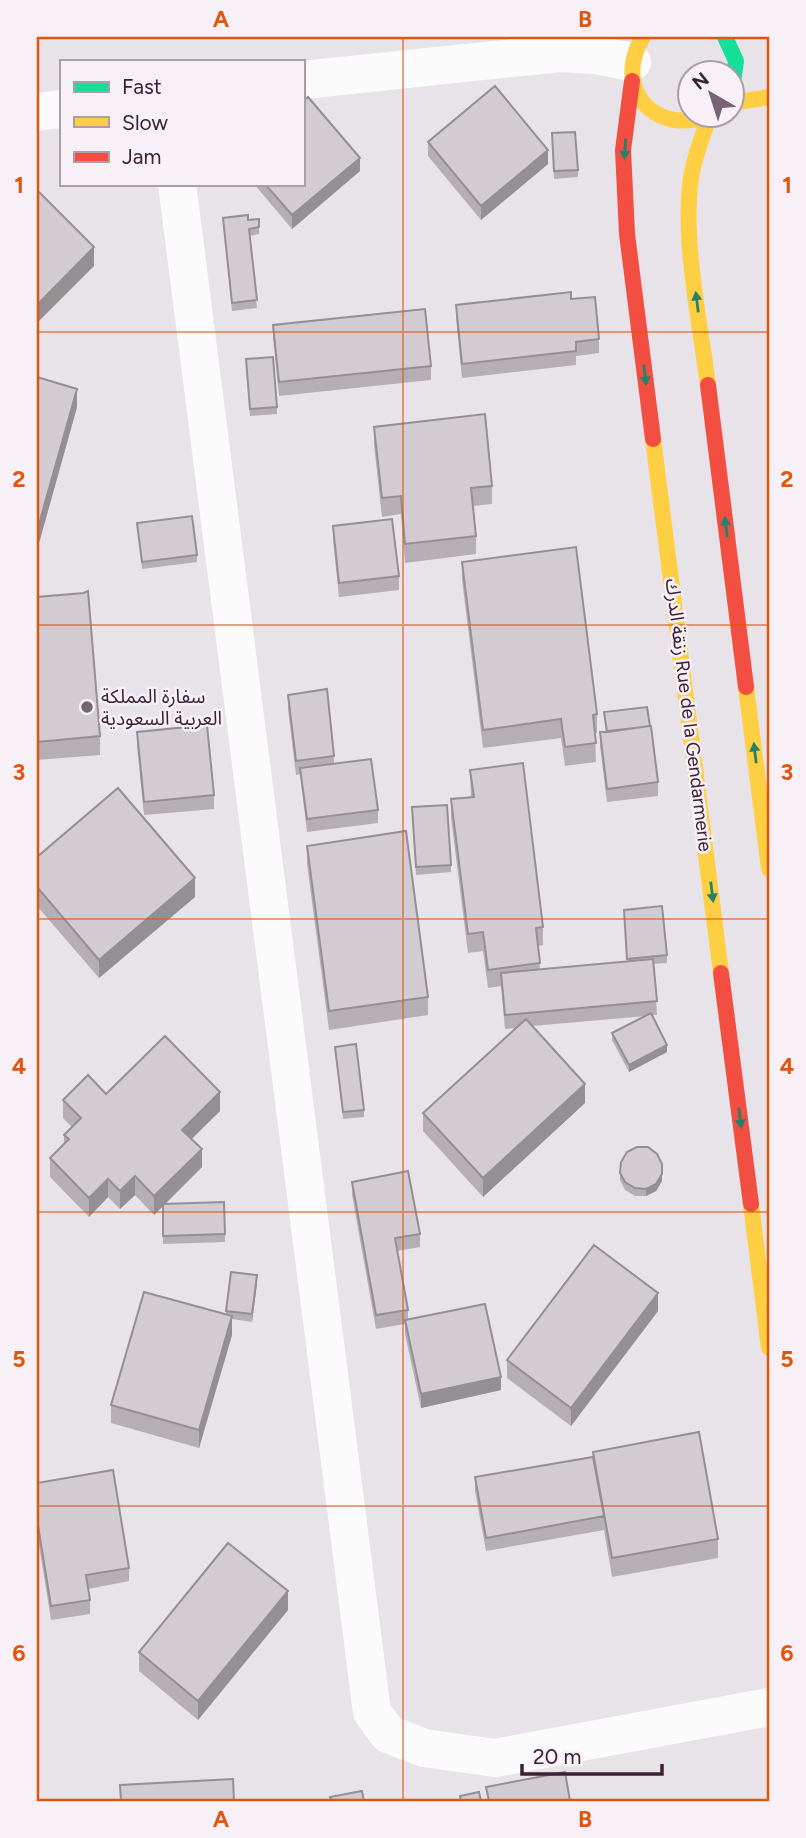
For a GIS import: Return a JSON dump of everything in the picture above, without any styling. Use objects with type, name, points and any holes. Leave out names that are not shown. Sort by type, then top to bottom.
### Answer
[{"type":"main road","points":[[725,37],[736,60]]},
{"type":"main road","points":[[636,60],[638,96],[648,108],[676,122]]},
{"type":"main road","name":"زنقة الدرك Rue de la Gendarmerie","points":[[636,60],[624,150],[627,234],[769,1348]]},
{"type":"main road","points":[[746,101],[769,97]]},
{"type":"main road","points":[[704,130],[691,175],[689,199],[692,262],[769,869]]},
{"type":"street","points":[[304,80],[560,53],[636,60]]},
{"type":"street","points":[[37,112],[60,109]]},
{"type":"street","points":[[177,186],[372,1712],[388,1734],[424,1748],[495,1758],[769,1707]]},
{"type":"building","points":[[495,86],[548,150],[481,206],[428,142]]},
{"type":"building","points":[[308,97],[360,158],[292,215],[267,186],[304,186],[304,100]]},
{"type":"building","points":[[575,132],[578,170],[554,171],[552,133]]},
{"type":"building","points":[[37,190],[94,247],[37,305]]},
{"type":"building","points":[[248,215],[248,220],[259,219],[259,227],[249,229],[257,300],[232,303],[223,218]]},
{"type":"building","points":[[571,292],[571,299],[595,297],[599,339],[576,342],[576,351],[462,364],[456,305]]},
{"type":"building","points":[[425,309],[431,366],[279,382],[273,325]]},
{"type":"building","points":[[273,357],[277,407],[250,409],[246,359]]},
{"type":"building","points":[[37,377],[77,389],[39,524],[37,524]]},
{"type":"building","points":[[485,414],[492,486],[471,488],[476,536],[405,544],[401,496],[382,498],[374,427]]},
{"type":"building","points":[[192,516],[197,555],[142,562],[137,523]]},
{"type":"building","points":[[392,519],[399,576],[339,583],[333,526]]},
{"type":"building","points":[[576,547],[597,714],[593,715],[596,743],[565,747],[561,719],[483,730],[462,562]]},
{"type":"building","points":[[88,591],[100,736],[37,742],[37,597]]},
{"type":"building","points":[[327,689],[334,756],[296,761],[288,695]]},
{"type":"building","points":[[647,707],[650,726],[607,732],[604,712]]},
{"type":"building","points":[[207,725],[214,795],[144,802],[137,732]]},
{"type":"building","points":[[651,726],[658,782],[607,789],[600,732]]},
{"type":"building","points":[[371,759],[378,810],[307,819],[300,768]]},
{"type":"building","points":[[523,763],[543,927],[536,928],[540,963],[488,970],[483,932],[468,934],[451,799],[474,797],[470,770]]},
{"type":"building","points":[[118,788],[195,878],[99,960],[37,887],[37,857]]},
{"type":"building","points":[[447,805],[451,865],[416,867],[412,807]]},
{"type":"building","points":[[406,831],[428,997],[329,1011],[307,846]]},
{"type":"building","points":[[662,906],[667,955],[627,959],[624,910]]},
{"type":"building","points":[[653,959],[657,1001],[505,1015],[501,973]]},
{"type":"building","points":[[651,1013],[667,1045],[629,1065],[612,1033]]},
{"type":"building","points":[[526,1019],[585,1084],[483,1178],[423,1113]]},
{"type":"building","points":[[165,1036],[220,1092],[182,1130],[202,1149],[154,1196],[135,1176],[120,1191],[108,1179],[89,1198],[50,1158],[69,1139],[64,1135],[81,1118],[63,1100],[88,1075],[106,1094]]},
{"type":"building","points":[[356,1044],[364,1110],[343,1112],[335,1047]]},
{"type":"building","points":[[637,1147],[648,1147],[657,1154],[662,1164],[662,1174],[656,1184],[646,1189],[635,1188],[625,1182],[620,1173],[621,1162],[627,1152]]},
{"type":"building","points":[[408,1171],[420,1234],[395,1238],[408,1310],[376,1315],[352,1182]]},
{"type":"building","points":[[224,1202],[225,1234],[163,1236],[163,1204]]},
{"type":"building","points":[[594,1245],[658,1293],[571,1408],[507,1360]]},
{"type":"building","points":[[231,1272],[257,1275],[252,1314],[226,1311]]},
{"type":"building","points":[[144,1292],[232,1316],[199,1430],[111,1405]]},
{"type":"building","points":[[485,1304],[501,1377],[421,1394],[405,1320]]},
{"type":"building","points":[[699,1432],[718,1539],[612,1558],[593,1452]]},
{"type":"building","points":[[593,1457],[604,1516],[486,1538],[475,1477]]},
{"type":"building","points":[[113,1470],[129,1568],[86,1575],[90,1600],[51,1606],[37,1519],[37,1483]]},
{"type":"building","points":[[228,1543],[288,1591],[198,1701],[139,1652]]},
{"type":"building","points":[[565,1772],[570,1801],[489,1801],[486,1787]]},
{"type":"building","points":[[233,1779],[234,1801],[121,1801],[120,1785]]},
{"type":"building","points":[[362,1791],[364,1801],[331,1801],[330,1797]]},
{"type":"building","points":[[479,1792],[481,1801],[461,1801],[460,1796]]},
{"type":"traffic: fast","points":[[725,37],[736,60]]},
{"type":"traffic: slow","points":[[643,37],[632,73],[635,89],[643,103],[655,113],[676,119]]},
{"type":"traffic: slow","points":[[746,101],[769,97]]},
{"type":"traffic: slow","points":[[704,130],[691,178],[689,227],[693,281],[708,385]]},
{"type":"traffic: slow","points":[[653,439],[721,973]]},
{"type":"traffic: slow","points":[[746,687],[769,869]]},
{"type":"traffic: slow","points":[[751,1204],[769,1348]]},
{"type":"traffic: jam","points":[[632,81],[623,150],[627,234],[653,439]]},
{"type":"traffic: jam","points":[[708,385],[746,687]]},
{"type":"traffic: jam","points":[[721,973],[751,1204]]},
{"type":"place","name":"سفارة المملكة العربية السعودية","points":[[87,707]]}]
